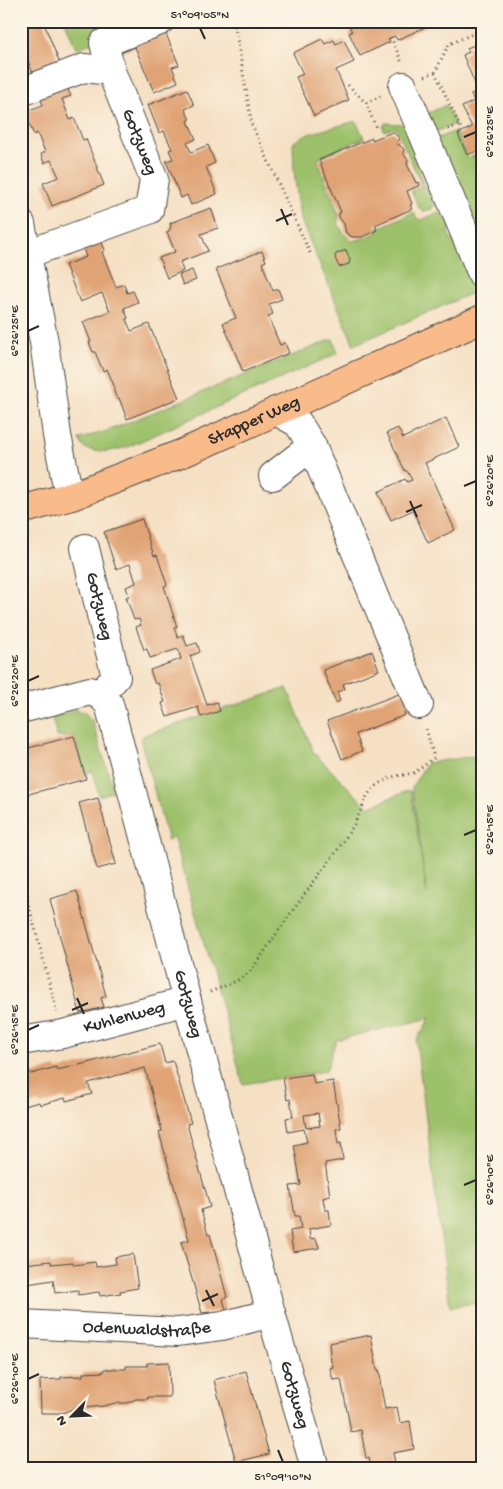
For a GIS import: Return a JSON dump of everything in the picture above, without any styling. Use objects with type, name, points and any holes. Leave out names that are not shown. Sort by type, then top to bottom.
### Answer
[{"type":"main road","name":"Stapper Weg","points":[[21,510],[69,496],[183,453],[482,318]]},
{"type":"street","points":[[21,92],[84,68],[111,71],[104,43],[160,21]]},
{"type":"street","name":"Gotzweg","points":[[27,254],[149,210],[154,179],[111,71]]},
{"type":"street","points":[[403,86],[482,274]]},
{"type":"street","points":[[21,224],[44,342],[62,464],[69,496]]},
{"type":"street","points":[[276,411],[298,423],[312,446],[419,705]]},
{"type":"street","points":[[273,476],[312,446]]},
{"type":"street","name":"Gotzweg","points":[[85,548],[116,677],[100,695],[109,704],[113,716],[187,1001],[315,1468]]},
{"type":"street","points":[[21,709],[90,691],[100,695]]},
{"type":"street","name":"Kuhlenweg","points":[[21,1041],[63,1034],[187,1001]]},
{"type":"street","name":"Odenwaldstraße","points":[[21,1324],[178,1332],[222,1326],[271,1313]]},
{"type":"path","points":[[234,21],[252,125],[310,255]]},
{"type":"path","points":[[366,103],[435,72],[449,44],[482,30]]},
{"type":"path","points":[[435,72],[461,129]]},
{"type":"path","points":[[348,84],[366,103],[377,130]]},
{"type":"path","points":[[187,1001],[247,975],[336,852],[354,825],[368,794],[378,784],[392,777],[414,773],[434,758],[419,705]]},
{"type":"path","name":"Kuhlenweg","points":[[21,883],[23,883],[63,1034]]},
{"type":"green space","points":[[65,21],[135,21],[137,25],[76,49]]},
{"type":"green space","points":[[446,105],[455,124],[430,134],[422,116]]},
{"type":"green space","points":[[356,121],[364,138],[317,159],[338,212],[338,223],[344,234],[352,241],[378,232],[378,228],[414,212],[416,218],[421,220],[440,212],[442,216],[447,217],[451,227],[448,233],[451,239],[457,241],[479,290],[354,345],[300,218],[294,171],[293,143],[305,135]]},
{"type":"green space","points":[[385,123],[401,124],[407,127],[414,143],[412,147],[415,153],[420,155],[429,164],[419,173],[424,186],[436,183],[442,202],[433,206],[432,209],[423,212],[419,208],[411,191],[422,186],[396,127],[384,131]]},
{"type":"green space","points":[[455,131],[468,158],[480,152],[482,155],[482,249],[433,140]]},
{"type":"green space","points":[[333,339],[338,353],[130,446],[100,452],[83,447],[79,439],[107,431]]},
{"type":"green space","points":[[287,688],[314,753],[368,807],[411,791],[427,894],[412,787],[427,763],[482,755],[482,1302],[450,1307],[416,1041],[430,1018],[336,1040],[326,1071],[243,1084],[173,836],[168,841],[141,742],[142,737],[145,735]]},
{"type":"green space","points":[[75,710],[84,712],[92,720],[114,791],[99,796],[93,771],[85,774],[74,736],[57,737],[52,718]]},
{"type":"building","points":[[43,21],[62,69],[35,79],[28,61],[26,62],[21,52],[21,29]]},
{"type":"building","points":[[347,21],[438,21],[397,40],[395,36],[388,39],[390,42],[360,56],[349,33],[352,32]]},
{"type":"building","points":[[147,32],[150,40],[166,34],[179,65],[172,67],[178,82],[154,92],[135,47],[120,53],[116,44]]},
{"type":"building","points":[[322,39],[325,44],[334,40],[336,44],[344,40],[354,62],[336,70],[349,100],[314,116],[296,77],[303,74],[293,53]]},
{"type":"building","points":[[482,42],[482,149],[467,155],[458,134],[472,127],[462,107],[474,101],[471,94],[478,91],[463,55],[469,52],[467,48]]},
{"type":"building","points":[[66,85],[71,96],[62,99],[70,120],[74,118],[83,140],[86,139],[104,185],[52,206],[43,183],[59,177],[51,160],[44,163],[41,154],[45,152],[37,133],[34,135],[24,112],[43,105],[39,95]]},
{"type":"building","points":[[187,89],[194,105],[185,109],[196,139],[187,143],[191,152],[208,145],[215,163],[206,167],[217,194],[191,205],[187,195],[181,198],[166,161],[173,159],[169,150],[172,149],[164,131],[159,133],[148,105]]},
{"type":"building","points":[[393,132],[400,139],[396,143],[404,149],[403,153],[408,160],[407,164],[416,183],[419,182],[420,185],[407,191],[412,209],[375,225],[377,230],[362,237],[352,237],[346,233],[344,224],[339,217],[341,212],[319,160],[372,138],[372,140]]},
{"type":"building","points":[[211,208],[218,228],[201,234],[208,251],[180,262],[183,271],[167,278],[159,258],[175,252],[167,232],[171,226],[170,223]]},
{"type":"building","points":[[101,240],[105,250],[102,252],[116,287],[124,284],[127,293],[133,291],[138,302],[124,308],[131,331],[149,324],[179,398],[127,419],[119,398],[117,399],[113,389],[115,388],[107,369],[103,371],[95,352],[93,352],[83,322],[110,311],[102,293],[80,302],[65,265],[86,257],[83,248]]},
{"type":"building","points":[[346,250],[350,260],[349,264],[339,267],[335,258],[336,254]]},
{"type":"building","points":[[262,251],[266,261],[262,263],[273,291],[278,289],[282,299],[269,304],[273,314],[268,316],[280,345],[285,343],[289,353],[243,372],[223,323],[236,318],[216,269]]},
{"type":"building","points":[[192,270],[196,280],[183,285],[179,275]]},
{"type":"building","points":[[446,418],[459,447],[425,463],[455,530],[428,543],[413,510],[391,520],[378,492],[405,479],[407,482],[412,480],[407,471],[405,471],[387,433],[398,428],[403,438]]},
{"type":"building","points":[[142,519],[154,556],[157,555],[167,585],[164,586],[177,627],[174,628],[178,637],[183,635],[187,646],[197,643],[200,652],[190,656],[207,705],[217,702],[220,711],[201,717],[198,707],[167,717],[162,703],[165,702],[158,683],[155,684],[150,670],[181,659],[178,649],[150,658],[147,649],[144,650],[136,627],[141,625],[139,619],[134,620],[126,597],[129,596],[126,587],[136,583],[130,564],[116,569],[104,532]]},
{"type":"building","points":[[21,645],[27,663],[21,665]]},
{"type":"building","points":[[372,651],[379,670],[343,684],[345,689],[337,692],[340,701],[336,703],[323,670]]},
{"type":"building","points":[[407,691],[413,708],[404,712],[405,715],[356,734],[362,751],[342,759],[327,721]]},
{"type":"building","points":[[74,736],[86,779],[21,796],[21,750]]},
{"type":"building","points":[[98,798],[116,864],[97,869],[79,803]]},
{"type":"building","points":[[77,891],[106,996],[101,998],[104,1007],[80,1013],[50,899]]},
{"type":"building","points":[[160,1044],[165,1063],[173,1061],[191,1123],[187,1124],[210,1207],[201,1210],[208,1235],[210,1234],[227,1297],[223,1299],[226,1310],[202,1313],[181,1242],[189,1240],[159,1132],[162,1131],[145,1068],[88,1083],[92,1094],[66,1101],[65,1098],[40,1105],[39,1102],[21,1107],[21,1074],[30,1072],[31,1074],[56,1067],[57,1070]]},
{"type":"building","points":[[312,1074],[314,1084],[333,1081],[341,1128],[336,1129],[338,1144],[341,1143],[343,1160],[325,1163],[330,1196],[323,1198],[325,1210],[329,1210],[331,1225],[309,1229],[310,1239],[316,1238],[319,1248],[293,1252],[290,1231],[301,1229],[299,1216],[295,1216],[290,1186],[301,1185],[294,1145],[307,1142],[304,1129],[288,1132],[286,1118],[293,1117],[290,1099],[287,1100],[283,1078]],"holes":[[[318,1113],[320,1126],[306,1128],[304,1115]]]},
{"type":"building","points":[[133,1254],[138,1288],[100,1296],[99,1292],[78,1295],[78,1290],[55,1293],[53,1280],[27,1284],[28,1288],[21,1289],[21,1259],[23,1258],[24,1264],[51,1261],[51,1264],[73,1262],[74,1265],[95,1262],[96,1267],[116,1264],[115,1257]]},
{"type":"building","points":[[371,1335],[385,1409],[397,1407],[400,1423],[410,1421],[414,1449],[393,1453],[396,1468],[371,1468],[369,1458],[366,1458],[361,1430],[351,1432],[341,1379],[333,1380],[330,1368],[333,1367],[329,1343]]},
{"type":"building","points":[[169,1362],[170,1397],[148,1397],[148,1399],[136,1399],[127,1403],[72,1409],[62,1413],[41,1413],[40,1380],[83,1376],[83,1373],[104,1372],[104,1369],[126,1369],[126,1366],[147,1366],[147,1363]]},
{"type":"building","points":[[246,1371],[269,1454],[236,1462],[214,1380]]}]
